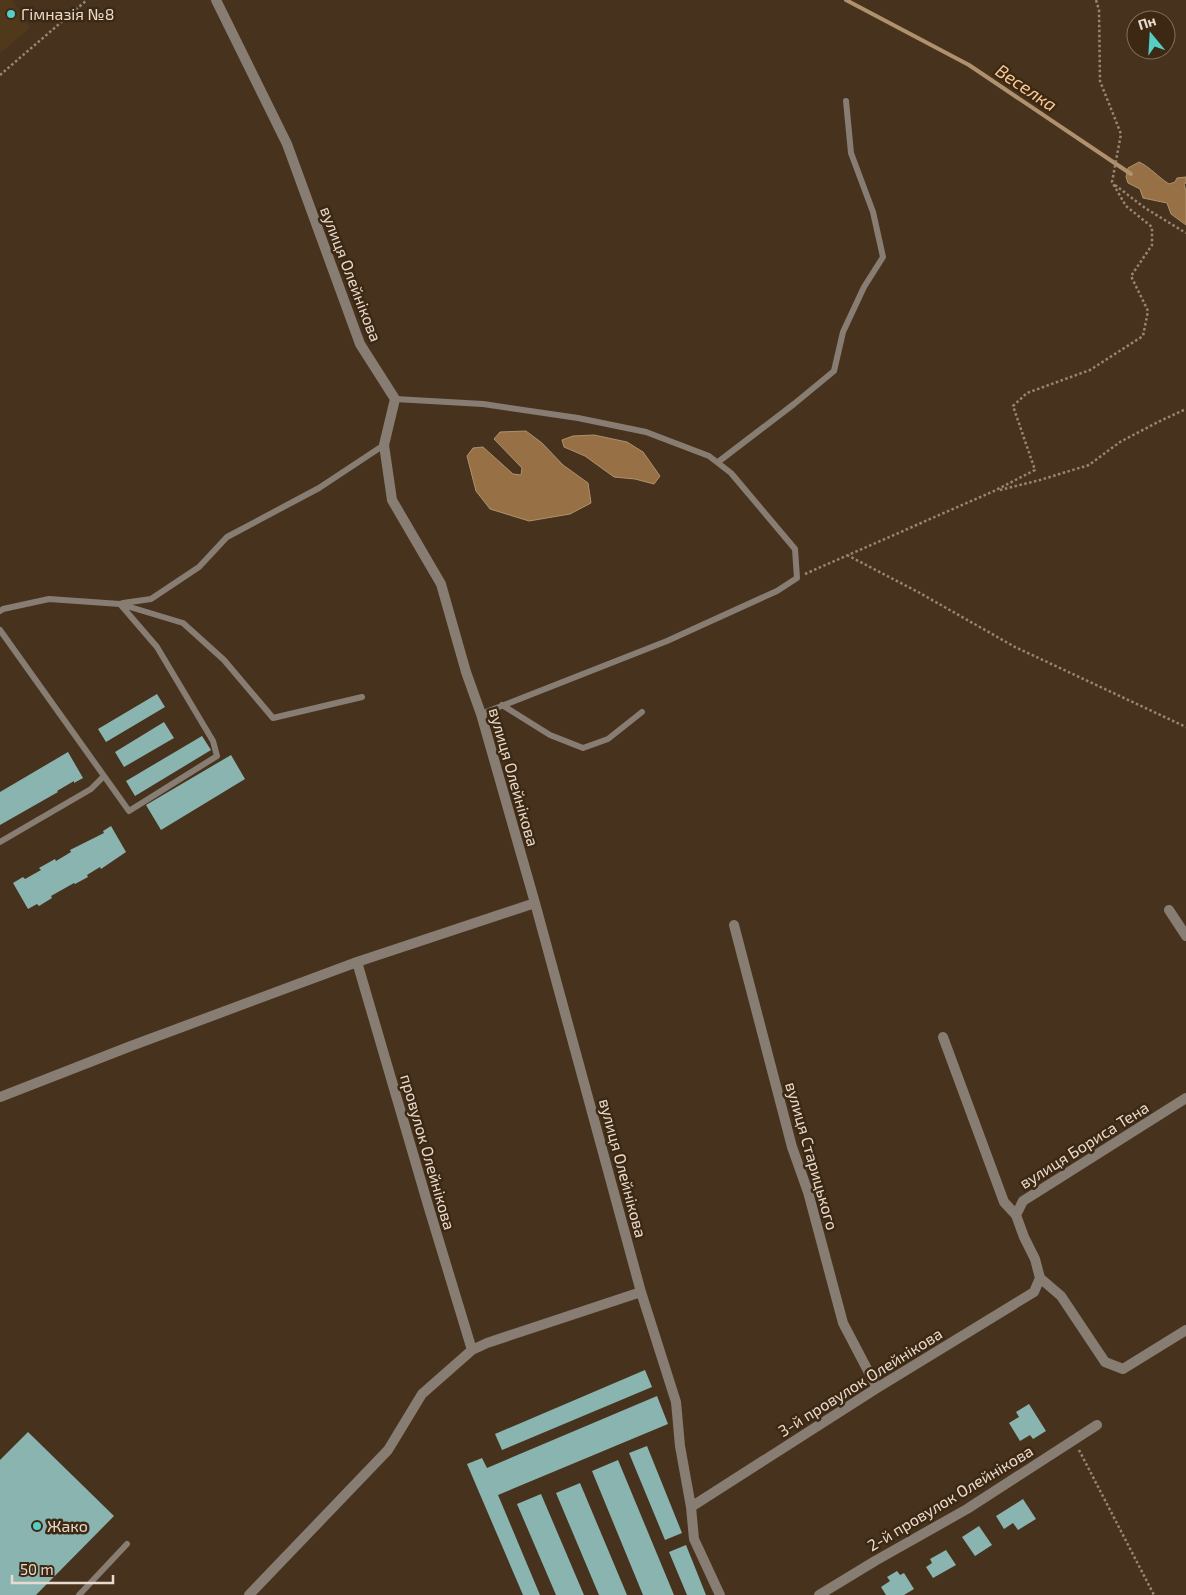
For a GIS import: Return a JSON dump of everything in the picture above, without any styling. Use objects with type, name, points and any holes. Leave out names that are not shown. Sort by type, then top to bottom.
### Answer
[{"type":"street","name":"вулиця Олейнікова","points":[[216,0],[286,144],[360,344],[395,399],[384,445],[392,500],[441,584],[480,714],[535,903],[641,1292],[676,1402],[680,1446],[691,1507],[694,1539],[720,1595]]},
{"type":"street","points":[[0,1097],[357,962],[535,903]]},
{"type":"street","points":[[1169,910],[1186,936]]},
{"type":"street","name":"вулиця Старицького","points":[[734,925],[792,1148],[808,1192],[842,1322],[877,1388]]},
{"type":"street","name":"провулок Олейнікова","points":[[357,962],[472,1350]]},
{"type":"street","points":[[943,1037],[1004,1202],[1016,1215],[1035,1259],[1040,1278],[1061,1296],[1105,1362],[1123,1369],[1186,1330]]},
{"type":"street","name":"вулиця Бориса Тена","points":[[1016,1215],[1023,1201],[1186,1098]]},
{"type":"street","name":"3-й провулок Олейнікова","points":[[691,1507],[877,1388],[1034,1292],[1040,1278]]},
{"type":"street","points":[[249,1595],[388,1450],[422,1394],[472,1350],[487,1343],[641,1292]]},
{"type":"street","name":"2-й провулок Олейнікова","points":[[819,1595],[875,1560],[967,1509],[1097,1425]]},
{"type":"lane","points":[[718,462],[834,371],[843,332],[864,287],[883,257],[873,212],[851,153],[846,101]]},
{"type":"lane","points":[[395,399],[483,404],[578,418],[646,432],[709,456],[718,462],[732,473],[795,549],[797,578],[777,591],[666,642],[480,714]]},
{"type":"lane","points":[[120,604],[152,599],[199,567],[227,537],[319,488],[384,445]]},
{"type":"lane","points":[[0,611],[49,599],[120,604],[183,623],[224,660],[273,718],[362,697]]},
{"type":"lane","points":[[0,630],[129,811],[217,756],[213,741],[157,648],[120,604]]},
{"type":"lane","points":[[502,705],[550,735],[583,748],[608,739],[642,712]]},
{"type":"lane","points":[[0,842],[91,789],[104,776]]},
{"type":"lane","points":[[79,1595],[127,1544]]},
{"type":"path","points":[[0,75],[87,0]]},
{"type":"path","points":[[797,578],[994,491],[1035,470],[1013,406],[1027,393],[1090,370],[1143,336],[1148,312],[1131,276],[1152,245],[1152,227],[1126,206],[1112,182],[1121,134],[1100,81],[1099,10],[1096,0]]},
{"type":"path","points":[[1112,182],[1145,208],[1186,233]]},
{"type":"path","points":[[994,491],[1040,480],[1089,465],[1120,442],[1186,409]]},
{"type":"path","points":[[847,555],[918,592],[1015,647],[1186,728]]},
{"type":"path","points":[[1074,1440],[1154,1595]]},
{"type":"shaded area","name":"Гімназія №8","points":[[0,0],[12,0],[30,28],[0,53]]},
{"type":"shaded area","points":[[1139,162],[1169,184],[1175,182],[1177,178],[1186,177],[1186,183],[1184,184],[1186,191],[1186,225],[1171,214],[1167,203],[1143,198],[1140,189],[1128,183],[1126,177],[1128,168]]},
{"type":"shaded area","points":[[526,431],[542,443],[563,465],[588,483],[591,503],[570,514],[529,521],[490,509],[476,491],[467,456],[473,448],[483,447],[513,474],[521,475],[522,468],[494,439],[500,432]]},
{"type":"shaded area","points":[[594,435],[627,442],[643,452],[660,476],[654,484],[635,479],[614,477],[585,456],[564,447],[562,440],[573,436]]},
{"type":"building","points":[[157,694],[165,707],[106,742],[98,729]]},
{"type":"building","points":[[164,722],[174,738],[124,767],[115,752]]},
{"type":"building","points":[[202,736],[211,750],[135,796],[126,781]]},
{"type":"building","points":[[68,752],[83,778],[74,783],[74,781],[0,825],[0,792]]},
{"type":"building","points":[[231,755],[245,779],[161,830],[146,805]]},
{"type":"building","points":[[111,826],[126,852],[101,869],[100,867],[87,875],[88,877],[51,896],[52,898],[39,906],[37,904],[28,909],[13,883],[41,870],[39,868],[55,859],[56,861],[71,852],[70,850],[104,833],[103,831]]},
{"type":"building","points":[[645,1370],[652,1387],[502,1450],[495,1434]]},
{"type":"building","points":[[657,1396],[668,1424],[498,1495],[540,1595],[523,1595],[467,1464],[482,1458],[487,1468]]},
{"type":"building","points":[[1029,1404],[1046,1431],[1033,1439],[1030,1435],[1020,1441],[1009,1423],[1019,1417],[1016,1412]]},
{"type":"building","points":[[28,1432],[114,1516],[36,1595],[0,1595],[0,1460]]},
{"type":"building","points":[[647,1446],[682,1533],[665,1540],[629,1453]]},
{"type":"building","points":[[618,1460],[674,1595],[643,1595],[592,1471]]},
{"type":"building","points":[[580,1483],[627,1595],[599,1595],[556,1493]]},
{"type":"building","points":[[541,1494],[584,1595],[556,1595],[517,1504]]},
{"type":"building","points":[[1023,1499],[1036,1519],[1018,1530],[1013,1523],[1004,1529],[996,1516]]},
{"type":"building","points":[[979,1526],[992,1545],[975,1556],[962,1537]]},
{"type":"building","points":[[686,1545],[706,1595],[687,1595],[669,1552]]},
{"type":"building","points":[[946,1550],[956,1565],[933,1578],[926,1567],[932,1563],[930,1559]]},
{"type":"building","points":[[897,1571],[900,1575],[904,1573],[914,1589],[904,1595],[886,1595],[881,1587],[890,1581],[887,1577]]},
{"type":"waterway","name":"Веселка","points":[[846,0],[969,65],[1131,174]]},
{"type":"place","name":"Гімназія №8","points":[[11,14]]},
{"type":"place","name":"Жако","points":[[37,1526]]}]
